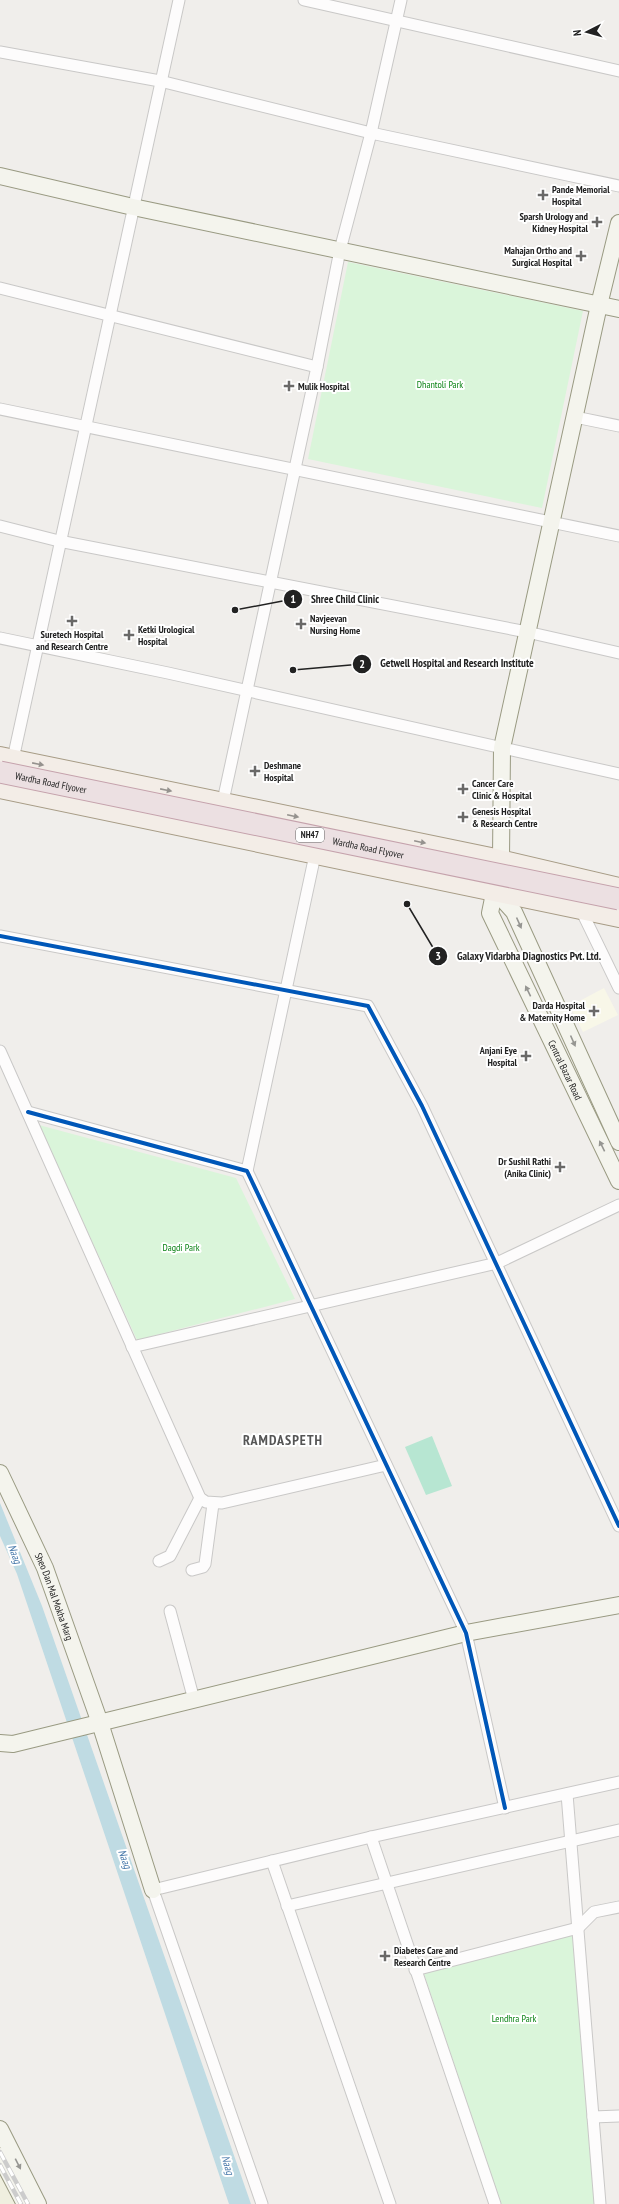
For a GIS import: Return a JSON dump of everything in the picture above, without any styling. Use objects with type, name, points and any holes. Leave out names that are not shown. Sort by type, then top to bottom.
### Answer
[{"type":"highway","name":"Wardha Road Flyover","points":[[4,762],[619,899]]},
{"type":"highway","name":"Wardha Road Flyover","points":[[0,782],[619,908]]},
{"type":"main road","points":[[4,762],[223,801],[501,859],[619,887]]},
{"type":"main road","points":[[0,789],[619,918]]},
{"type":"street","points":[[4,762],[37,646],[108,315],[179,0]]},
{"type":"street","points":[[304,0],[619,72]]},
{"type":"street","points":[[223,801],[269,581],[317,367],[340,250],[371,133],[401,0]]},
{"type":"street","points":[[0,52],[160,81],[371,133],[619,186]]},
{"type":"street","points":[[0,176],[133,207],[619,309]]},
{"type":"street","name":"Central Bazar Road","points":[[619,223],[599,305],[553,522],[502,748],[501,859],[496,892],[490,913],[619,1181]]},
{"type":"street","points":[[0,288],[317,367]]},
{"type":"street","points":[[0,409],[294,471],[619,536]]},
{"type":"street","points":[[575,417],[619,426]]},
{"type":"street","points":[[0,526],[59,542],[269,581],[528,632],[619,653]]},
{"type":"street","points":[[0,638],[246,690],[619,774]]},
{"type":"street","points":[[315,855],[247,1171],[466,1633],[506,1808]]},
{"type":"street","name":"Central Bazar Road","points":[[496,892],[514,912],[619,1142]]},
{"type":"street","points":[[581,910],[619,987]]},
{"type":"street","points":[[0,936],[368,1006],[422,1106],[497,1263],[619,1526]]},
{"type":"street","points":[[0,1052],[200,1498],[213,1504],[386,1465]]},
{"type":"street","points":[[28,1112],[247,1171]]},
{"type":"street","points":[[132,1347],[497,1263],[619,1205]]},
{"type":"street","name":"Sheo Dan Mal Mokha Marg","points":[[0,1472],[45,1568],[100,1723],[153,1890]]},
{"type":"street","points":[[159,1560],[170,1556],[200,1498]]},
{"type":"street","points":[[192,1570],[203,1567],[205,1564],[213,1504]]},
{"type":"street","points":[[4,1747],[466,1633],[619,1605]]},
{"type":"street","points":[[170,1611],[194,1700]]},
{"type":"street","points":[[262,2204],[153,1890],[371,1837],[619,1782]]},
{"type":"street","points":[[567,1794],[600,2204]]},
{"type":"street","points":[[287,1906],[619,1830]]},
{"type":"street","points":[[371,1837],[495,2204]]},
{"type":"street","points":[[272,1861],[390,2204]]},
{"type":"street","points":[[416,1970],[578,1928],[594,1912],[619,1907]]},
{"type":"street","points":[[593,2117],[619,2116]]},
{"type":"street","points":[[0,2129],[38,2204]]},
{"type":"street","points":[[0,2156],[25,2204]]},
{"type":"shaded area","name":"Darda Hospital & Maternity Home","points":[[604,988],[618,1015],[583,1032],[570,1006]]},
{"type":"green space","name":"Dhantoli Park","points":[[348,262],[583,311],[542,508],[308,459]]},
{"type":"green space","name":"Dagdi Park","points":[[39,1125],[236,1178],[295,1299],[137,1340]]},
{"type":"green space","points":[[432,1436],[452,1486],[426,1495],[405,1447]]},
{"type":"green space","name":"Lendhra Park","points":[[578,1928],[600,2204],[501,2204],[422,1968]]},
{"type":"green space","points":[[0,2166],[18,2204],[0,2204]]},
{"type":"water","name":"Naag","points":[[0,1503],[42,1606],[251,2204],[229,2204],[17,1574],[0,1536]]},
{"type":"railway","points":[[0,2152],[28,2204]]},
{"type":"railway","points":[[0,2165],[21,2204]]},
{"type":"cycle path","points":[[0,936],[368,1006],[422,1106],[619,1526]]},
{"type":"cycle path","points":[[28,1112],[247,1171],[466,1633],[505,1808]]},
{"type":"place","name":"Pande Memorial Hospital","points":[[543,195]]},
{"type":"place","name":"Sparsh Urology and Kidney Hospital","points":[[597,222]]},
{"type":"place","name":"Mahajan Ortho and Surgical Hospital","points":[[581,256]]},
{"type":"place","name":"Mulik Hospital","points":[[289,386]]},
{"type":"place","name":"Shree Child Clinic","points":[[235,610]]},
{"type":"place","name":"Suretech Hospital and Research Centre","points":[[72,621]]},
{"type":"place","name":"Navjeevan Nursing Home","points":[[301,624]]},
{"type":"place","name":"Ketki Urological Hospital","points":[[129,635]]},
{"type":"place","name":"Getwell Hospital and Research Institute","points":[[293,670]]},
{"type":"place","name":"Deshmane Hospital","points":[[255,771]]},
{"type":"place","name":"Cancer Care Clinic & Hospital","points":[[463,789]]},
{"type":"place","name":"Genesis Hospital & Research Centre","points":[[463,817]]},
{"type":"place","name":"Galaxy Vidarbha Diagnostics Pvt. Ltd.","points":[[407,904]]},
{"type":"place","name":"Darda Hospital & Maternity Home","points":[[594,1011]]},
{"type":"place","name":"Anjani Eye Hospital","points":[[526,1056]]},
{"type":"place","name":"Dr Sushil Rathi (Anika Clinic)","points":[[560,1167]]},
{"type":"place","name":"Diabetes Care and Research Centre","points":[[385,1956]]},
{"type":"district","name":"RAMDASPETH","points":[[283,1440]]}]
